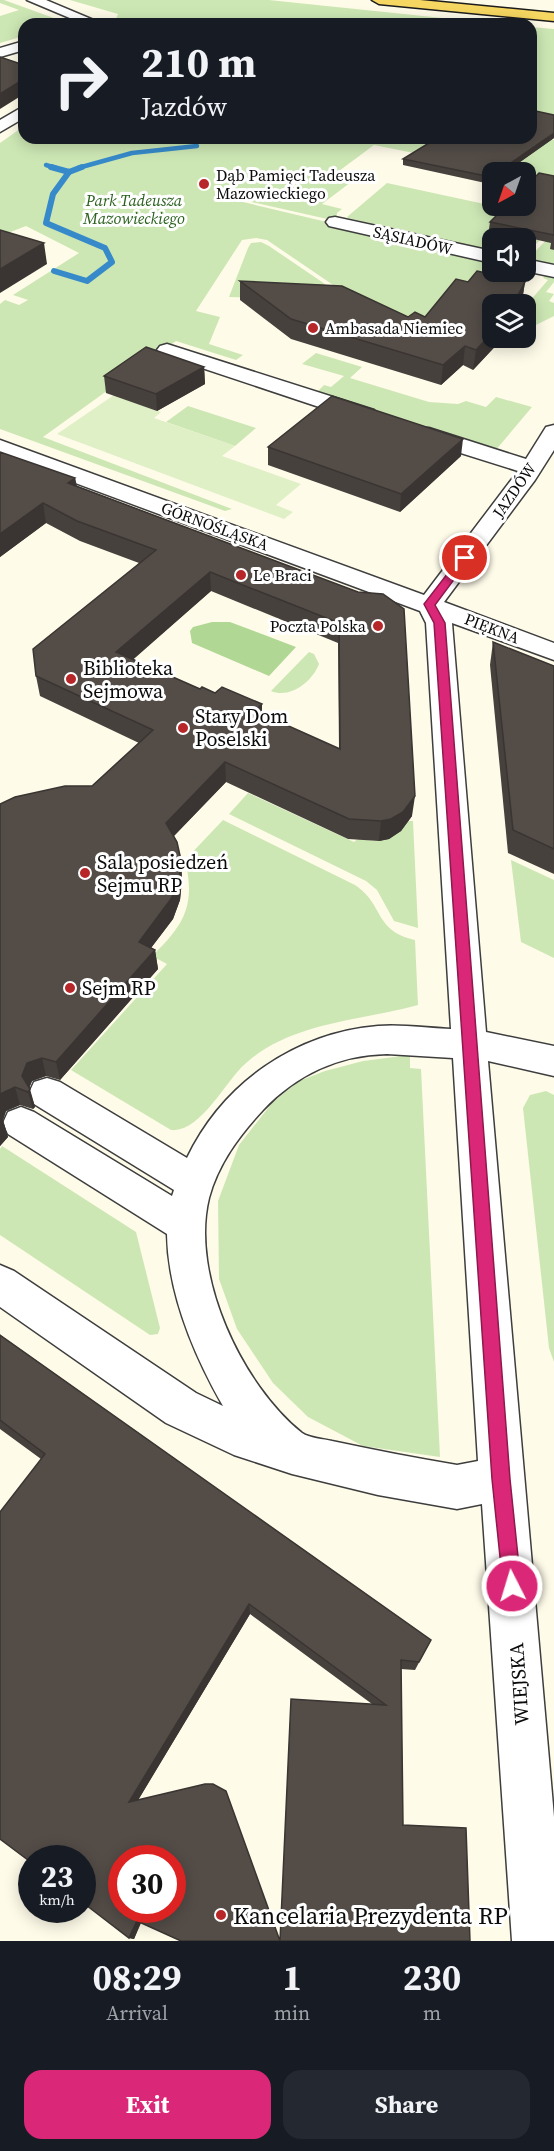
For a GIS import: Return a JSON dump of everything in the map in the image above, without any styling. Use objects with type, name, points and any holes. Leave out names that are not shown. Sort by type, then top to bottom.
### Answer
[{"type":"main road","points":[[379,0],[515,9],[554,9]]},
{"type":"main road","points":[[466,0],[554,17]]},
{"type":"street","points":[[34,0],[92,18]]},
{"type":"street","points":[[0,53],[18,47]]},
{"type":"street","points":[[0,127],[18,115]]},
{"type":"street","name":"SĄSIADÓW","points":[[335,222],[482,255]]},
{"type":"street","points":[[536,267],[554,271]]},
{"type":"street","points":[[167,350],[531,468]]},
{"type":"street","name":"JAZDÓW","points":[[429,604],[531,468],[554,432]]},
{"type":"street","name":"GÓRNOŚLĄSKA","points":[[0,447],[429,604]]},
{"type":"street","name":"PIĘKNA","points":[[429,604],[554,652]]},
{"type":"street","name":"WIEJSKA","points":[[429,604],[439,623],[501,1479],[510,1564],[538,1941]]},
{"type":"street","points":[[292,1453],[238,1392],[207,1331],[191,1270],[186,1225],[194,1182],[218,1139],[245,1102],[272,1077],[304,1058],[378,1040],[471,1044],[554,1061]]},
{"type":"street","points":[[48,1094],[194,1182]]},
{"type":"street","points":[[21,1123],[186,1225]]},
{"type":"street","points":[[0,1284],[181,1408],[234,1434],[292,1453],[378,1473],[457,1487],[501,1479]]},
{"type":"green space","points":[[0,0],[4,0],[54,18],[18,18],[18,38],[0,43],[0,16],[19,10],[0,3]]},
{"type":"green space","points":[[70,0],[269,0],[442,18],[116,18],[118,14]]},
{"type":"green space","points":[[537,28],[554,29],[554,119],[537,115]]},
{"type":"green space","name":"Park Tadeusza Mazowieckiego","points":[[18,130],[18,144],[537,144],[537,136],[554,140],[554,180],[536,175],[536,162],[482,162],[482,167],[374,145],[339,171],[359,176],[322,204],[342,209],[337,213],[336,221],[226,198],[482,259],[482,282],[508,282],[500,290],[482,294],[482,297],[420,321],[361,304],[267,240],[256,238],[242,240],[196,311],[220,317],[209,344],[243,355],[236,360],[176,341],[43,437],[232,509],[225,511],[0,429],[0,304],[5,300],[19,305],[28,300],[13,295],[79,253],[26,226],[0,236],[0,143]]},
{"type":"green space","points":[[387,183],[482,203],[482,216],[536,215],[554,219],[554,226],[536,244],[536,228],[482,228],[482,250],[347,217]]},
{"type":"green space","points":[[554,232],[554,267],[536,263],[536,251]]},
{"type":"green space","points":[[261,242],[353,303],[338,300],[229,297],[248,248],[251,243]]},
{"type":"green space","points":[[546,275],[554,277],[554,282],[546,292],[554,294],[549,301],[554,303],[554,316],[536,325],[536,294],[548,280],[543,278]]},
{"type":"green space","points":[[316,353],[362,367],[350,378],[429,402],[458,404],[466,401],[486,407],[496,397],[532,407],[495,451],[316,393],[324,385],[331,387],[344,376],[302,364]]},
{"type":"green space","points":[[114,395],[161,412],[154,418],[235,446],[222,456],[301,484],[276,505],[293,512],[284,519],[57,434]]},
{"type":"green space","points":[[188,406],[256,428],[235,446],[166,422]]},
{"type":"green space","points":[[212,622],[230,622],[296,647],[269,676],[192,643],[190,631],[193,627]]},
{"type":"green space","points":[[309,652],[314,654],[319,664],[306,683],[286,693],[271,691]]},
{"type":"green space","points":[[248,793],[354,842],[359,838],[380,841],[392,837],[405,821],[413,821],[418,928],[394,921],[377,890],[366,881],[229,814]]},
{"type":"green space","points":[[223,820],[355,885],[371,900],[392,930],[415,940],[418,1005],[327,1025],[283,1039],[263,1050],[245,1064],[202,1115],[182,1129],[171,1130],[71,1070],[167,964],[152,956],[172,934],[185,913],[189,890],[185,860]]},
{"type":"green space","points":[[511,860],[554,880],[554,958],[521,942]]},
{"type":"green space","points":[[410,1055],[410,1068],[421,1069],[440,1457],[363,1446],[308,1417],[273,1383],[237,1329],[219,1279],[218,1201],[239,1145],[272,1103],[299,1081],[325,1071],[363,1061]]},
{"type":"green space","points":[[546,1091],[554,1095],[554,1362],[549,1348],[523,1108],[530,1095]]},
{"type":"green space","points":[[2,1146],[136,1232],[160,1328],[158,1334],[150,1335],[0,1235],[0,1149]]},
{"type":"building","points":[[0,57],[18,63],[18,83],[0,94]]},
{"type":"building","points":[[537,111],[554,115],[554,133],[512,162],[482,162],[482,175],[403,159],[427,144],[537,144]]},
{"type":"building","points":[[539,173],[554,176],[554,235],[536,231],[536,228],[520,228],[490,222],[496,216],[536,216],[536,176]]},
{"type":"building","points":[[0,230],[44,243],[0,269]]},
{"type":"building","points":[[477,271],[482,272],[482,282],[525,282],[518,294],[482,294],[482,344],[476,350],[465,346],[443,365],[291,319],[240,281],[342,286],[408,317],[415,312],[425,317],[456,279],[468,282]]},
{"type":"building","points":[[146,347],[204,367],[156,394],[104,376]]},
{"type":"building","points":[[332,396],[463,439],[401,494],[268,447]]},
{"type":"building","points":[[0,452],[75,478],[68,483],[358,592],[383,594],[404,609],[415,796],[403,812],[391,819],[381,821],[349,819],[225,762],[166,823],[177,842],[181,860],[179,880],[171,899],[139,942],[155,950],[56,1062],[42,1058],[27,1063],[22,1076],[30,1089],[28,1092],[15,1087],[0,1094],[0,804],[15,797],[65,786],[92,786],[153,730],[36,676],[33,649],[156,550],[77,521],[43,503],[0,534]],"holes":[[[210,572],[339,623],[340,749],[255,711],[262,704],[222,687],[215,693],[202,687],[200,689],[116,652]]]},
{"type":"building","points":[[493,642],[554,666],[554,849],[513,830]]},
{"type":"building","points":[[0,1335],[431,1640],[419,1662],[401,1660],[403,1825],[466,1828],[470,1941],[280,1941],[181,1941],[141,1923],[186,1923],[186,1845],[108,1845],[108,1922],[96,1913],[96,1845],[18,1845],[18,1852],[0,1839],[0,1512],[45,1454],[0,1420]],"holes":[[[249,1604],[386,1705],[291,1699],[280,1941],[226,1791],[213,1784],[205,1784],[129,1802]]]},
{"type":"building","points":[[109,1923],[136,1923],[129,1938]]},
{"type":"waterway","points":[[78,168],[132,153],[197,146]]},
{"type":"waterway","points":[[46,165],[56,168]]},
{"type":"waterway","points":[[51,167],[69,172]]},
{"type":"waterway","points":[[69,172],[82,167]]},
{"type":"waterway","points":[[54,271],[87,281],[112,262],[105,248],[46,223],[53,194],[69,172]]},
{"type":"place","name":"Dąb Pamięci Tadeusza Mazowieckiego","points":[[204,184]]},
{"type":"place","name":"Ambasada Niemiec","points":[[313,328]]},
{"type":"place","name":"Le Braci","points":[[241,575]]},
{"type":"place","name":"Poczta Polska","points":[[378,626]]},
{"type":"place","name":"Biblioteka Sejmowa","points":[[71,679]]},
{"type":"place","name":"Stary Dom Poselski","points":[[183,728]]},
{"type":"place","name":"Sala posiedzeń Sejmu RP","points":[[85,873]]},
{"type":"place","name":"Sejm RP","points":[[70,988]]},
{"type":"place","name":"Kancelaria Prezydenta RP","points":[[221,1915]]},
{"type":"route","points":[[465,558],[429,604],[439,623],[456,874],[475,1091],[501,1479],[512,1586]]}]
